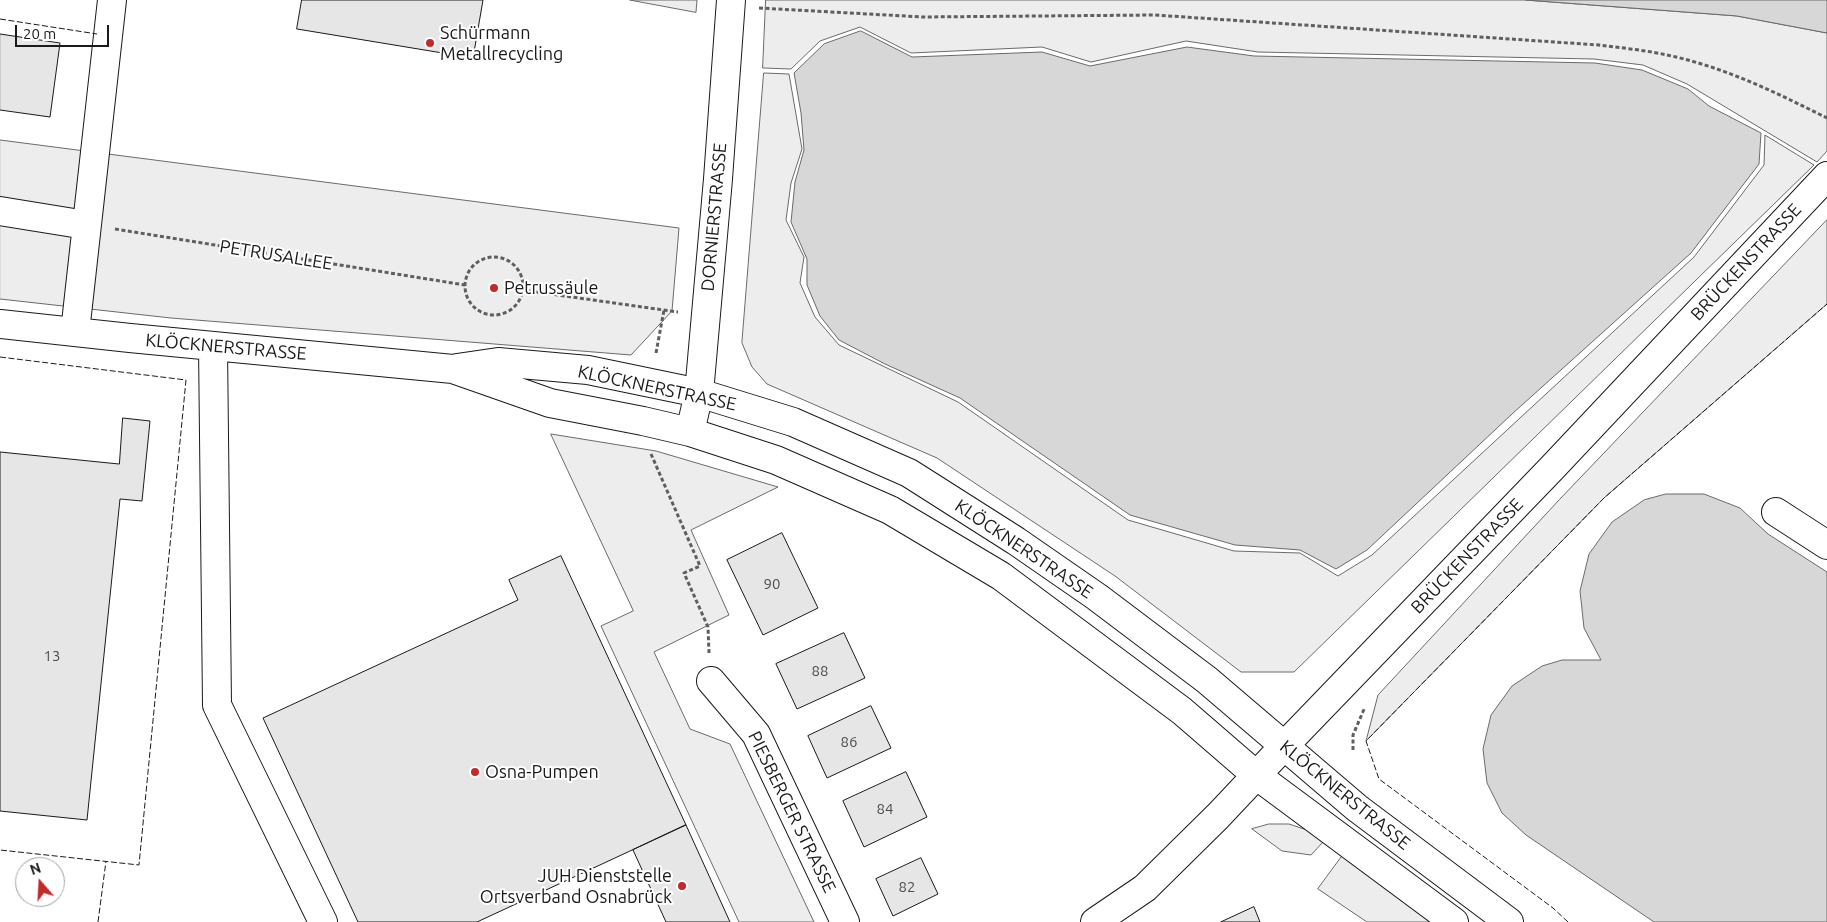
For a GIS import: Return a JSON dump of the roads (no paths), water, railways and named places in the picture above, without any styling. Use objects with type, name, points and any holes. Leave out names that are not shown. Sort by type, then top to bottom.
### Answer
[{"type":"street","points":[[75,332],[112,0]]},
{"type":"street","name":"DORNIERSTRASSE","points":[[690,432],[699,393],[731,4]]},
{"type":"street","name":"BRÜCKENSTRASSE","points":[[1095,922],[1145,888],[1218,816],[1551,469],[1827,176]]},
{"type":"street","points":[[0,211],[86,225]]},
{"type":"street","name":"KLÖCKNERSTRASSE","points":[[0,324],[453,369],[550,403],[690,432],[776,460],[890,510],[1001,576],[1182,712],[1256,776],[1454,922]]},
{"type":"street","points":[[213,346],[217,705],[323,922]]},
{"type":"street","name":"KLÖCKNERSTRASSE","points":[[453,369],[498,362],[588,370],[699,393],[793,422],[909,473],[1016,541],[1097,597],[1207,680],[1357,808],[1509,922]]},
{"type":"street","points":[[1776,512],[1827,545]]},
{"type":"street","name":"PIESBERGER STRASSE","points":[[711,681],[756,734],[845,922]]},
{"type":"place","name":"Schürmann Metallrecycling","points":[[430,43]]},
{"type":"place","name":"Petrussäule","points":[[494,288]]},
{"type":"place","name":"Osna-Pumpen","points":[[475,772]]},
{"type":"place","name":"JUH Dienststelle Ortsverband Osnabrück","points":[[682,886]]}]
